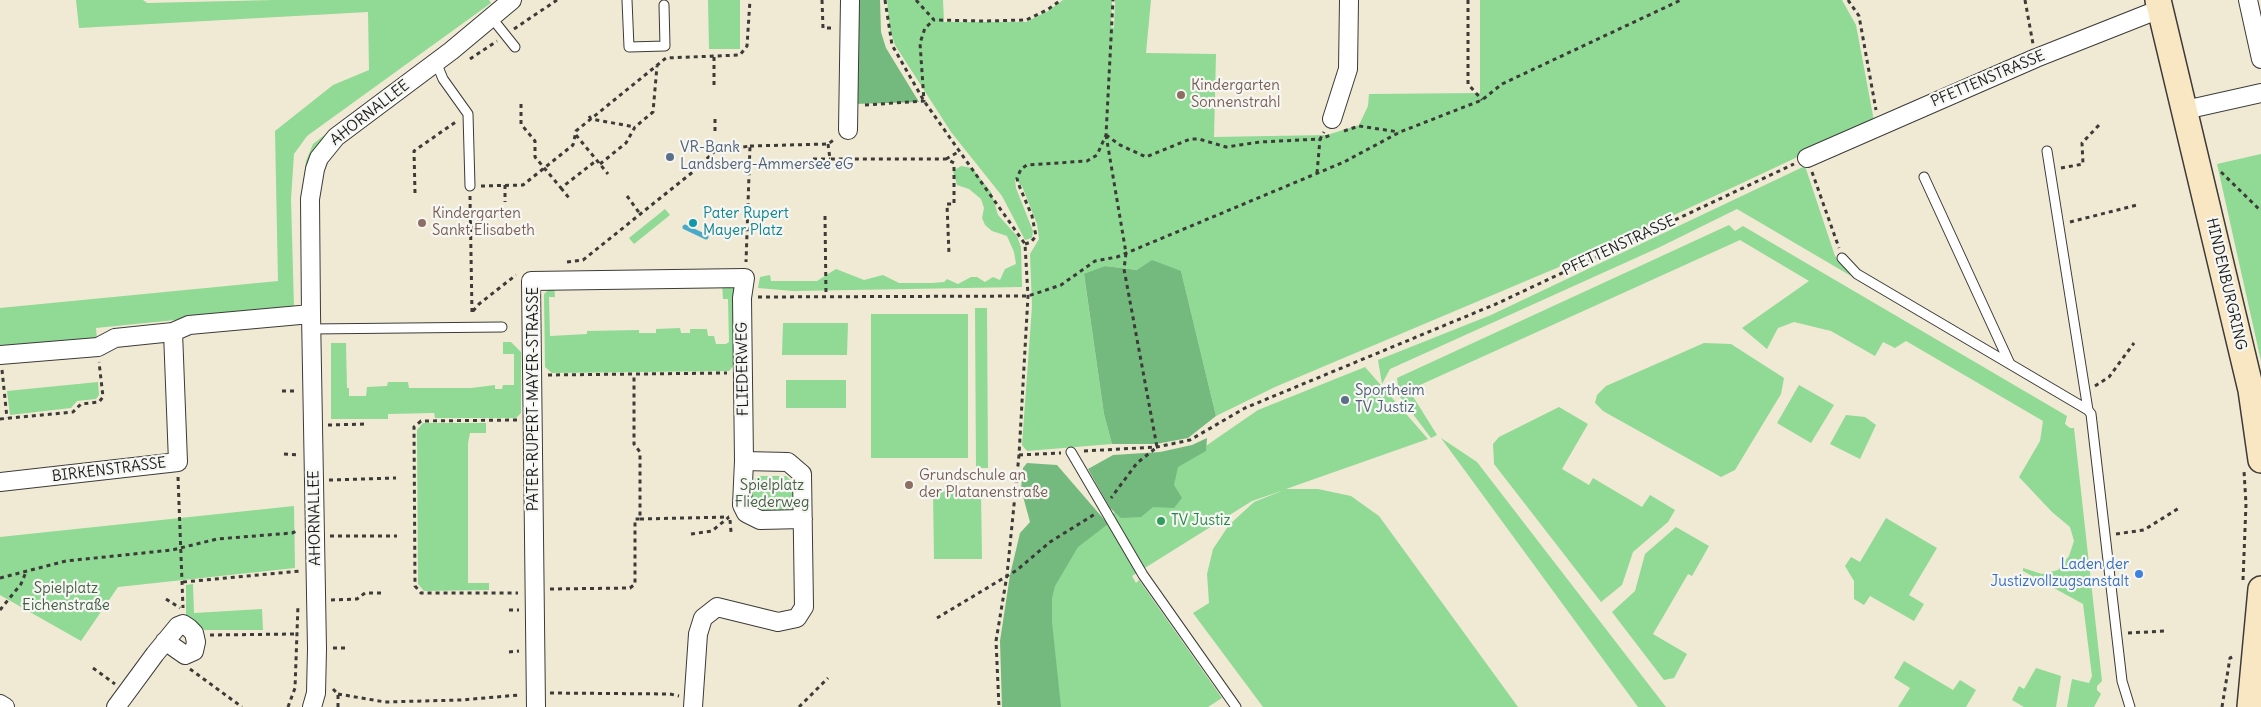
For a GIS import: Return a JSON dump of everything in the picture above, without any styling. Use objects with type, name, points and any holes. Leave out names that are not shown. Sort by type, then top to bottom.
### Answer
[{"type":"main road","name":"HINDENBURGRING","points":[[2159,5],[2251,390],[2252,463]]},
{"type":"main road","points":[[2250,707],[2252,589]]},
{"type":"street","name":"AHORNALLEE","points":[[312,707],[316,693],[316,531],[311,321],[310,199],[312,181],[319,158],[336,136],[436,62],[512,0]]},
{"type":"street","points":[[848,130],[850,106],[850,0]]},
{"type":"street","points":[[1332,119],[1348,69],[1349,0]]},
{"type":"street","points":[[2248,0],[2261,58]]},
{"type":"street","name":"PFETTENSTRASSE","points":[[1807,158],[2159,5]]},
{"type":"street","points":[[2185,110],[2261,93]]},
{"type":"street","name":"FLIEDERWEG","points":[[738,515],[742,505],[744,461],[742,298],[745,278]]},
{"type":"street","name":"PATER-RUPERT-MAYER-STRASSE","points":[[536,700],[531,281],[745,278]]},
{"type":"street","points":[[0,355],[98,347],[115,338],[173,332],[189,324],[311,321]]},
{"type":"street","name":"BIRKENSTRASSE","points":[[0,482],[178,462],[173,332]]},
{"type":"street","points":[[693,704],[698,634],[703,618],[717,608],[778,622],[796,618],[804,607],[803,479],[798,469],[788,462],[744,461]]},
{"type":"street","points":[[738,515],[760,520],[803,519]]},
{"type":"street","points":[[116,707],[163,644],[178,626],[187,623],[194,651],[188,655],[182,654],[163,644]]},
{"type":"street","points":[[0,704],[4,707]]},
{"type":"lane","points":[[627,0],[629,46],[665,46],[664,5]]},
{"type":"lane","points":[[492,17],[515,47]]},
{"type":"lane","points":[[436,62],[443,79],[468,114],[470,186]]},
{"type":"lane","points":[[2047,151],[2088,410],[2091,414],[2122,681],[2130,707]]},
{"type":"lane","points":[[1924,177],[2010,364]]},
{"type":"lane","points":[[1842,258],[1857,274],[2088,410]]},
{"type":"lane","points":[[311,321],[472,328],[502,327]]},
{"type":"lane","points":[[1071,452],[1143,575],[1236,707]]},
{"type":"path","points":[[472,328],[470,186],[523,185],[573,145],[576,131],[590,118],[666,58],[714,58],[740,55],[747,46],[750,0]]},
{"type":"path","points":[[822,0],[823,28]]},
{"type":"path","points":[[885,0],[892,45],[924,101],[1025,244],[1028,296],[1019,455],[1007,574],[996,641],[999,707]]},
{"type":"path","points":[[916,0],[934,20]]},
{"type":"path","points":[[924,101],[920,44],[925,28],[934,20],[1026,20],[1047,10],[1061,0]]},
{"type":"path","points":[[937,618],[1007,574],[1017,570],[1050,542],[1104,509],[1138,463],[1157,447],[1124,269],[1126,253],[1106,135],[1113,0]]},
{"type":"path","points":[[1468,0],[1468,84],[1482,100]]},
{"type":"path","points":[[742,298],[1028,296],[1061,285],[1095,261],[1117,257],[1344,162],[1400,132],[1482,100],[1502,84],[1681,0]]},
{"type":"path","points":[[1848,0],[1859,16],[1879,127]]},
{"type":"path","points":[[2025,0],[2036,58]]},
{"type":"path","points":[[714,58],[714,87]]},
{"type":"path","points":[[561,188],[626,143],[635,127],[653,112],[657,66]]},
{"type":"path","points":[[850,106],[924,101]]},
{"type":"path","points":[[521,104],[521,124],[535,142],[535,157],[569,198]]},
{"type":"path","points":[[416,192],[414,151],[468,114]]},
{"type":"path","points":[[590,118],[635,127]]},
{"type":"path","points":[[647,118],[651,123]]},
{"type":"path","points":[[715,119],[715,131]]},
{"type":"path","points":[[2050,170],[2083,164],[2082,143],[2100,124]]},
{"type":"path","points":[[1106,135],[1120,145],[1146,157],[1190,139],[1198,139],[1226,147],[1260,142],[1320,139],[1359,126],[1400,132]]},
{"type":"path","points":[[563,263],[583,260],[694,171],[715,151],[750,146],[828,144],[848,130]]},
{"type":"path","points":[[576,134],[608,174]]},
{"type":"path","points":[[1025,244],[1036,236],[1032,216],[1018,183],[1017,178],[1021,169],[1026,165],[1087,161],[1097,155],[1106,135]]},
{"type":"path","points":[[1317,173],[1320,139]]},
{"type":"path","points":[[828,144],[830,159]]},
{"type":"path","points":[[745,278],[750,146]]},
{"type":"path","points":[[946,159],[960,150]]},
{"type":"path","points":[[1807,158],[1842,258]]},
{"type":"path","name":"PFETTENSTRASSE","points":[[1019,455],[1157,447],[1190,440],[1245,408],[1337,368],[1496,304],[1807,158]]},
{"type":"path","points":[[813,159],[946,159],[954,163],[954,204],[947,204],[949,254]]},
{"type":"path","points":[[506,185],[506,202]]},
{"type":"path","points":[[627,196],[640,214]]},
{"type":"path","points":[[2059,224],[2137,205]]},
{"type":"path","points":[[825,216],[826,296]]},
{"type":"path","points":[[471,228],[477,228]]},
{"type":"path","points":[[472,313],[479,304],[524,268]]},
{"type":"path","points":[[2086,391],[2110,377],[2134,343]]},
{"type":"path","points":[[0,419],[73,412],[81,406],[102,400],[98,347]]},
{"type":"path","points":[[0,355],[7,418]]},
{"type":"path","points":[[532,376],[743,373]]},
{"type":"path","points":[[634,374],[634,444],[640,452],[640,519]]},
{"type":"path","points":[[533,420],[421,421],[414,427],[415,586],[421,593],[633,587],[635,584],[635,519],[738,515]]},
{"type":"path","points":[[313,425],[368,424]]},
{"type":"path","points":[[178,462],[179,541],[187,623]]},
{"type":"path","points":[[2252,463],[2246,504],[2252,589]]},
{"type":"path","points":[[314,480],[396,478]]},
{"type":"path","points":[[2105,535],[2144,530],[2179,508]]},
{"type":"path","points":[[731,532],[738,515]]},
{"type":"path","points":[[691,534],[712,531],[738,515]]},
{"type":"path","points":[[0,578],[66,560],[181,548],[217,539],[316,531],[397,536]]},
{"type":"path","points":[[183,582],[299,570],[316,576]]},
{"type":"path","points":[[0,610],[21,584],[26,572]]},
{"type":"path","points":[[316,598],[357,600],[366,593],[383,593]]},
{"type":"path","points":[[166,599],[187,623],[296,634]]},
{"type":"path","points":[[2117,634],[2165,631]]},
{"type":"path","points":[[163,644],[242,707]]},
{"type":"path","points":[[327,649],[346,648]]},
{"type":"path","points":[[2237,663],[2238,656]]},
{"type":"path","points":[[2222,707],[2227,690],[2230,662]]},
{"type":"path","points":[[93,668],[126,693]]},
{"type":"path","points":[[799,707],[828,678]]},
{"type":"path","points":[[338,694],[386,702],[536,700],[670,694],[693,704]]},
{"type":"green space","points":[[76,0],[143,0],[147,3],[274,0],[489,0],[491,3],[307,136],[294,154],[291,199],[294,308],[96,328],[97,340],[0,350],[0,308],[278,281],[275,131],[333,85],[369,70],[368,12],[79,28]]},
{"type":"green space","points":[[708,0],[740,0],[740,49],[709,49]]},
{"type":"green space","points":[[856,0],[880,0],[881,32],[886,48],[919,102],[854,104]]},
{"type":"green space","points":[[887,0],[943,0],[944,22],[1026,22],[1048,11],[1063,0],[1112,0],[1111,27],[1114,28],[1115,0],[1151,0],[1146,53],[1216,54],[1214,137],[1327,135],[1359,125],[1368,106],[1369,94],[1480,93],[1480,0],[1842,0],[1856,25],[1874,121],[1604,248],[1275,387],[1216,416],[1181,271],[1137,270],[1105,266],[1084,275],[1104,414],[1112,444],[1027,451],[1022,445],[1032,306],[1030,254],[1039,239],[1037,224],[1022,186],[1015,179],[1016,188],[1033,231],[1032,238],[1025,240],[1002,196],[951,132],[895,45],[890,30]]},
{"type":"green space","points":[[390,84],[394,90],[324,145],[306,309],[301,309],[301,201],[306,161],[313,144]]},
{"type":"green space","points":[[2261,154],[2261,361],[2217,164]]},
{"type":"green space","points":[[961,166],[972,168],[991,192],[998,215],[1017,236],[1021,247],[1022,287],[793,291],[758,288],[760,277],[770,275],[771,281],[817,281],[836,269],[864,280],[883,275],[899,283],[944,282],[947,279],[958,284],[971,277],[977,277],[985,282],[993,277],[1000,280],[1005,269],[1016,264],[1014,252],[1007,236],[992,231],[985,225],[982,218],[984,208],[981,199],[969,189],[957,185],[953,171]]},
{"type":"green space","points":[[1805,166],[1835,256],[1851,276],[1737,209],[1660,247],[1390,369],[1382,384],[1378,360],[1491,315]]},
{"type":"green space","points":[[665,209],[670,215],[634,244],[629,238]]},
{"type":"green space","points":[[1729,225],[1735,231],[1743,226],[2067,416],[2065,424],[2070,428],[2074,428],[2102,681],[2097,686],[2097,690],[2101,694],[2094,707],[2067,707],[2072,679],[2089,683],[2092,676],[2083,604],[2023,571],[2023,568],[2042,574],[2058,570],[2069,556],[2074,541],[2070,527],[2052,512],[2019,477],[2040,441],[2043,421],[1906,341],[1895,348],[1883,342],[1875,356],[1831,331],[1794,322],[1778,328],[1767,349],[1742,328],[1809,281],[1740,240],[1409,390],[1437,435],[1431,438],[1394,389],[1398,385],[1397,378]]},
{"type":"green space","points":[[1152,260],[1181,271],[1216,416],[1188,438],[1156,444],[1112,444],[1104,414],[1084,274],[1105,266],[1137,270]]},
{"type":"green space","points":[[722,282],[728,282],[735,288],[735,364],[729,371],[552,373],[545,367],[544,294],[554,284],[555,297],[549,297],[550,336],[587,334],[587,331],[639,330],[639,333],[656,333],[656,329],[680,328],[681,333],[690,333],[690,329],[707,329],[708,336],[714,336],[716,344],[726,344],[729,342],[728,299],[723,299]]},
{"type":"green space","points":[[975,308],[987,308],[988,468],[976,468]]},
{"type":"green space","points":[[871,314],[968,314],[968,458],[871,458]]},
{"type":"green space","points":[[783,323],[848,323],[847,355],[782,355]]},
{"type":"green space","points":[[503,342],[511,342],[521,352],[521,413],[516,418],[435,418],[434,413],[388,414],[388,419],[331,419],[331,343],[346,343],[347,388],[349,388],[349,396],[366,396],[367,387],[387,386],[388,382],[408,382],[409,388],[471,388],[495,385],[495,389],[502,389],[503,385],[514,385],[514,354],[503,354]]},
{"type":"green space","points":[[1704,343],[1731,344],[1784,378],[1781,394],[1735,470],[1721,477],[1603,411],[1595,403],[1597,395],[1606,386]]},
{"type":"green space","points":[[1365,367],[1428,439],[1286,489],[1318,489],[1351,496],[1379,516],[1518,707],[1263,707],[1193,613],[1209,603],[1207,574],[1213,549],[1229,525],[1254,502],[1284,490],[1252,501],[1132,576],[1136,583],[1139,580],[1222,698],[1208,707],[1045,707],[1044,595],[1075,542],[1168,472],[1258,410]]},
{"type":"green space","points":[[786,380],[846,380],[846,408],[786,408]]},
{"type":"green space","points":[[98,382],[99,395],[96,399],[77,401],[71,408],[10,415],[7,391]]},
{"type":"green space","points":[[1799,385],[1834,405],[1811,443],[1777,423]]},
{"type":"green space","points":[[1559,407],[1588,424],[1562,469],[1589,485],[1593,478],[1642,507],[1650,495],[1675,510],[1668,522],[1633,552],[1622,585],[1601,602],[1494,464],[1493,444],[1499,437]]},
{"type":"green space","points":[[1846,415],[1865,417],[1876,425],[1860,459],[1830,444]]},
{"type":"green space","points":[[423,423],[486,423],[486,433],[470,433],[468,443],[468,583],[489,583],[489,590],[424,591],[418,584],[417,430]]},
{"type":"green space","points":[[1207,438],[1206,451],[1178,467],[1174,485],[1182,498],[1174,508],[1153,507],[1141,517],[1121,518],[1110,508],[1088,469],[1113,455],[1160,452],[1192,445]]},
{"type":"green space","points":[[1441,438],[1477,462],[1666,707],[1638,707]]},
{"type":"green space","points":[[1027,463],[1057,465],[1108,524],[1078,547],[1055,586],[1052,598],[1052,622],[1061,707],[1002,707],[1000,641],[1010,575],[1020,533],[1030,522],[1021,489],[1023,468]]},
{"type":"green space","name":"Spielplatz Fliederweg","points":[[758,476],[786,476],[797,486],[797,503],[786,514],[758,514],[747,503],[747,487]]},
{"type":"green space","points":[[933,491],[981,491],[982,559],[934,559]]},
{"type":"green space","name":"Spielplatz Eichenstraße","points":[[294,506],[295,568],[118,587],[81,641],[0,595],[0,537]]},
{"type":"green space","points":[[1886,518],[1937,548],[1909,595],[1924,604],[1914,621],[1870,596],[1864,605],[1854,599],[1854,581],[1845,566],[1851,557],[1860,562]]},
{"type":"green space","points":[[1676,527],[1709,546],[1692,576],[1688,574],[1653,634],[1687,654],[1674,678],[1664,680],[1612,612],[1635,591],[1645,554]]},
{"type":"green space","points":[[193,584],[194,613],[262,609],[263,630],[204,630],[186,615],[186,585]]},
{"type":"green space","points":[[1904,661],[1953,690],[1960,680],[1976,690],[1966,707],[1898,707],[1910,688],[1894,678]]},
{"type":"green space","points":[[2036,668],[2061,676],[2056,707],[2024,707],[2012,700],[2019,686],[2024,689]]},
{"type":"waterway","points":[[685,227],[706,237]]},
{"type":"place","name":"Kindergarten Sonnenstrahl","points":[[1181,95]]},
{"type":"place","name":"VR-Bank Landsberg-Ammersee eG","points":[[670,157]]},
{"type":"place","name":"Kindergarten Sankt Elisabeth","points":[[422,223]]},
{"type":"place","name":"Pater Rupert Mayer Platz","points":[[693,223]]},
{"type":"place","name":"Sportheim TV Justiz","points":[[1345,400]]},
{"type":"place","name":"Grundschule an der Platanenstraße","points":[[909,485]]},
{"type":"place","name":"TV Justiz","points":[[1161,521]]},
{"type":"place","name":"Laden der Justizvollzugsanstalt","points":[[2139,574]]}]
